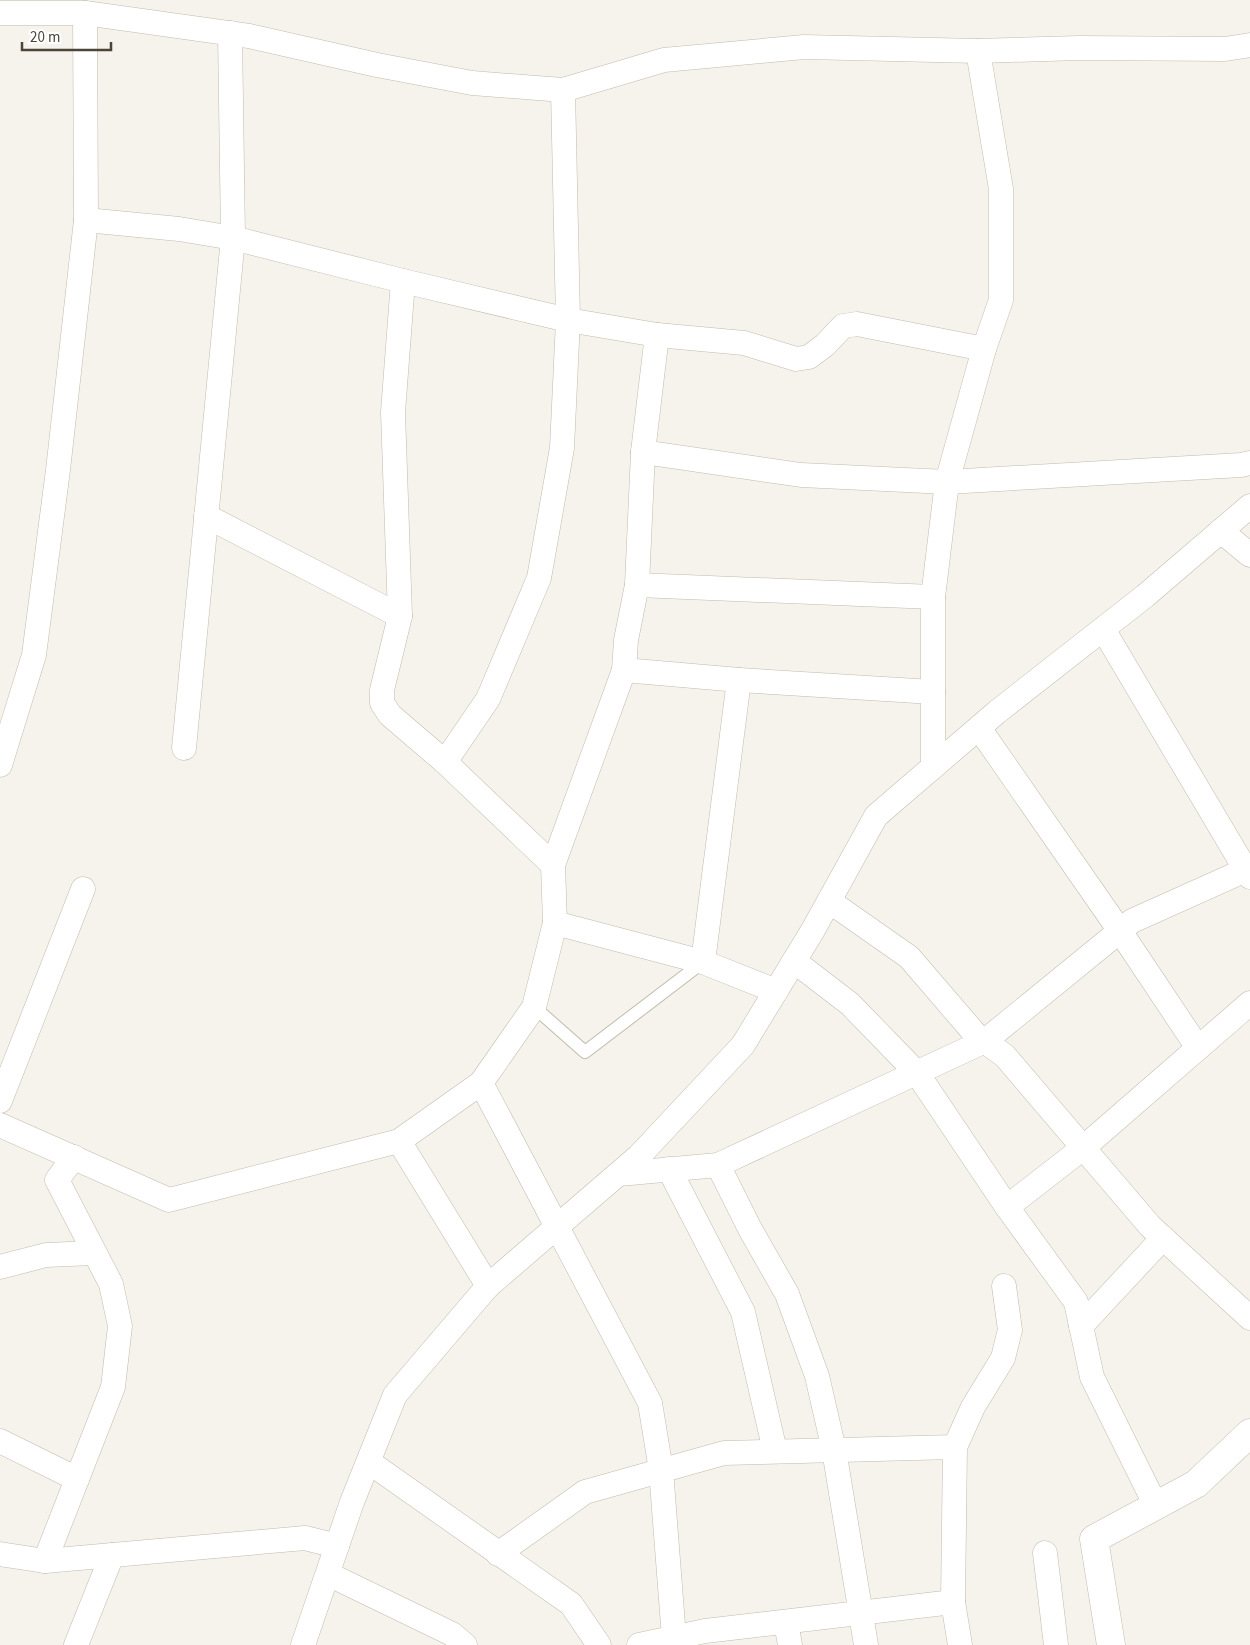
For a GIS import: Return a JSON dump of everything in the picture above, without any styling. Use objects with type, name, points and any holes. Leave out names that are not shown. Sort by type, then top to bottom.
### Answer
[{"type":"street","points":[[0,13],[85,13],[230,33],[377,65],[472,83],[563,90],[664,60],[804,47],[978,51],[1079,48],[1225,48],[1250,45]]},
{"type":"street","points":[[0,765],[34,655],[58,470],[86,220],[85,13]]},
{"type":"street","points":[[184,748],[233,238],[230,33]]},
{"type":"street","points":[[933,767],[933,597],[947,482],[984,349],[1001,300],[1001,188],[978,51]]},
{"type":"street","points":[[445,762],[488,699],[539,578],[562,448],[568,320],[563,90]]},
{"type":"street","points":[[86,220],[179,228],[233,238],[402,281],[568,320],[657,335],[744,343],[796,359],[809,357],[825,345],[843,326],[857,324],[984,349]]},
{"type":"street","points":[[402,281],[394,412],[400,616],[382,690],[382,703],[390,715],[445,762],[553,865]]},
{"type":"street","points":[[0,1125],[168,1200],[399,1141],[481,1083],[534,1007],[555,923],[553,865],[624,670],[626,640],[637,585],[643,452],[657,335]]},
{"type":"street","points":[[643,452],[801,475],[947,482],[1241,466],[1250,463]]},
{"type":"street","points":[[303,1645],[337,1546],[395,1395],[488,1286],[620,1174],[743,1045],[829,901],[876,816],[979,728],[1103,629],[1250,506]]},
{"type":"street","points":[[206,516],[400,616]]},
{"type":"street","points":[[1221,530],[1250,554]]},
{"type":"street","points":[[637,585],[933,597]]},
{"type":"street","points":[[620,1174],[718,1165],[984,1041],[1132,921],[1248,872],[1103,629]]},
{"type":"street","points":[[624,670],[739,680],[933,692]]},
{"type":"street","points":[[703,962],[739,680]]},
{"type":"street","points":[[979,728],[1120,931],[1198,1048]]},
{"type":"street","points":[[0,1101],[83,889]]},
{"type":"street","points":[[829,901],[909,957],[976,1035],[1005,1056],[1150,1226],[1250,1318]]},
{"type":"street","points":[[555,923],[703,962],[776,991]]},
{"type":"street","points":[[794,960],[850,1004],[917,1073],[1006,1207],[1076,1302],[1092,1377],[1156,1506]]},
{"type":"street","points":[[1006,1207],[1083,1148],[1250,1004]]},
{"type":"street","points":[[481,1083],[650,1403],[662,1470],[675,1641]]},
{"type":"street","points":[[399,1141],[488,1286]]},
{"type":"street","points":[[45,1561],[113,1387],[120,1326],[111,1284],[57,1180],[74,1157]]},
{"type":"street","points":[[718,1165],[750,1229],[787,1294],[817,1376],[834,1450],[866,1645]]},
{"type":"street","points":[[669,1169],[742,1312],[774,1451]]},
{"type":"street","points":[[1081,1326],[1163,1238]]},
{"type":"street","points":[[0,1267],[46,1255],[94,1253]]},
{"type":"street","points":[[960,1645],[953,1602],[955,1447],[973,1406],[1003,1358],[1010,1330],[1004,1286]]},
{"type":"street","points":[[1111,1645],[1094,1539],[1196,1484],[1250,1433]]},
{"type":"street","points":[[0,1441],[77,1479]]},
{"type":"street","points":[[498,1554],[585,1492],[724,1453],[955,1447]]},
{"type":"street","points":[[369,1462],[571,1604],[599,1645]]},
{"type":"street","points":[[0,1554],[45,1561],[305,1538],[337,1546]]},
{"type":"street","points":[[1045,1553],[1056,1645]]},
{"type":"street","points":[[76,1645],[112,1555]]},
{"type":"street","points":[[328,1574],[452,1634],[465,1645]]},
{"type":"street","points":[[639,1645],[675,1641],[705,1630],[953,1602]]},
{"type":"street","points":[[786,1622],[790,1645]]},
{"type":"lane","points":[[534,1007],[585,1052],[703,962]]}]
